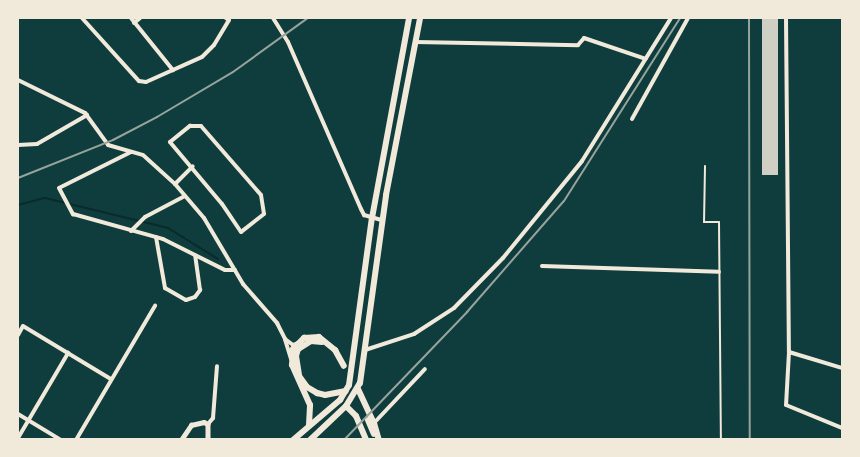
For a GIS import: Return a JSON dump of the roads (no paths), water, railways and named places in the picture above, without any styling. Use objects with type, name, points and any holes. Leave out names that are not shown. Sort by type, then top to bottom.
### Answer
[{"type":"highway","points":[[293,440],[340,400],[346,392],[353,368],[372,218],[409,18]]},
{"type":"highway","points":[[310,440],[346,406],[358,389],[382,220],[420,18]]},
{"type":"highway","points":[[309,425],[310,405],[296,378],[291,359],[298,343],[310,336],[326,340],[342,367],[332,352],[317,341],[303,345],[296,356],[299,376],[307,387],[325,395],[346,392]]},
{"type":"highway","points":[[358,389],[367,409],[370,440]]},
{"type":"highway","points":[[346,406],[356,416],[366,440]]},
{"type":"highway","points":[[356,416],[359,410],[367,409]]},
{"type":"highway","points":[[369,422],[378,440]]},
{"type":"street","points":[[82,18],[139,81],[146,82],[202,57],[214,44],[229,20],[226,18]]},
{"type":"street","points":[[131,18],[173,70]]},
{"type":"street","points":[[134,23],[140,18]]},
{"type":"street","points":[[273,18],[288,42],[345,176],[364,215],[382,220]]},
{"type":"street","points":[[365,350],[414,334],[454,308],[543,212],[582,161],[670,18]]},
{"type":"street","points":[[632,119],[688,18]]},
{"type":"street","points":[[786,18],[789,352],[786,405],[842,428]]},
{"type":"street","points":[[415,42],[578,45],[584,38],[646,59]]},
{"type":"street","points":[[18,80],[87,116],[108,145],[144,155],[175,184],[204,218],[235,270],[277,323],[285,339],[291,359]]},
{"type":"street","points":[[18,145],[37,144],[87,116]]},
{"type":"street","points":[[197,125],[262,195],[264,214],[241,232],[192,166],[170,142],[190,126],[197,125]]},
{"type":"street","points":[[131,152],[59,188],[74,214],[156,237],[225,270],[235,270]]},
{"type":"street","points":[[175,184],[192,166]]},
{"type":"street","points":[[131,230],[136,223],[145,217],[185,196]]},
{"type":"street","points":[[156,237],[165,288],[186,300],[195,297],[200,290],[195,255]]},
{"type":"street","points":[[542,266],[719,272]]},
{"type":"street","points":[[76,440],[155,306]]},
{"type":"street","points":[[18,334],[23,326],[112,379]]},
{"type":"street","points":[[285,339],[293,345],[298,343]]},
{"type":"street","points":[[789,352],[842,368]]},
{"type":"street","points":[[18,438],[68,353]]},
{"type":"street","points":[[208,440],[208,424],[213,418],[218,366]]},
{"type":"street","points":[[369,422],[425,370]]},
{"type":"street","points":[[18,414],[61,440]]},
{"type":"street","points":[[181,440],[191,425],[208,424]]},
{"type":"lane","points":[[704,166],[704,222],[718,222],[721,440]]},
{"type":"waterway","points":[[18,205],[45,198],[168,228],[218,259]]},
{"type":"railway","points":[[18,178],[113,140],[157,117],[233,72],[308,18]]},
{"type":"railway","points":[[344,440],[467,312],[564,201],[680,18]]},
{"type":"railway","points":[[749,18],[750,440]]}]
